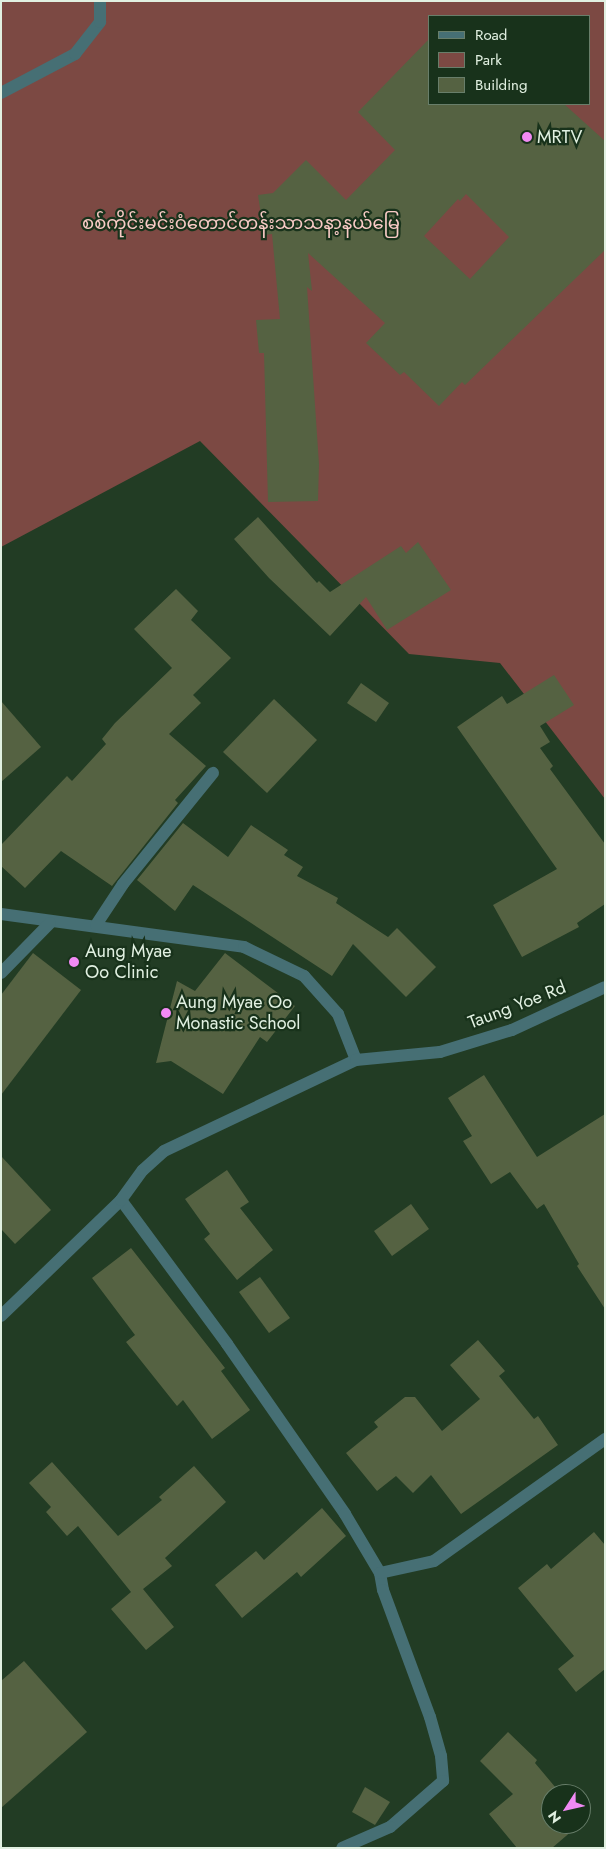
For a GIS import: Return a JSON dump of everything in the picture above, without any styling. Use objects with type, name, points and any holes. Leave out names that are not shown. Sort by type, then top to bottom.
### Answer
[{"type":"street","points":[[1,93],[75,54],[100,22],[100,1]]},
{"type":"street","points":[[96,925],[122,884],[213,773]]},
{"type":"street","points":[[1,914],[50,923],[96,925],[244,947],[304,976],[338,1014],[356,1060]]},
{"type":"street","points":[[1,972],[50,923]]},
{"type":"street","name":"Taung Yoe Rd","points":[[1,1316],[121,1200],[143,1170],[164,1151],[356,1060],[440,1052],[512,1030],[570,1005],[605,987]]},
{"type":"street","points":[[570,1005],[605,996]]},
{"type":"street","points":[[121,1200],[301,1450],[380,1573],[383,1590],[430,1717],[441,1756],[443,1781],[390,1827],[342,1848]]},
{"type":"street","points":[[380,1573],[434,1561],[605,1439]]},
{"type":"green space","name":"စစ်ကိုင်းမင်းဝံတောင်တန်းသာသနာ့နယ်မြေ","points":[[1,1],[605,1],[605,799],[500,663],[409,654],[200,441],[1,547]]},
{"type":"building","points":[[428,40],[428,105],[565,105],[605,141],[605,250],[465,385],[462,382],[439,406],[404,372],[400,375],[366,343],[385,323],[308,253],[312,291],[307,287],[319,464],[318,501],[268,502],[264,353],[259,353],[256,320],[280,319],[272,234],[264,235],[258,195],[273,193],[306,160],[346,200],[395,150],[358,112]],"holes":[[[466,194],[509,237],[470,279],[424,236],[458,199],[460,201]]]},
{"type":"building","points":[[258,517],[317,583],[319,581],[330,592],[401,546],[406,553],[418,542],[451,590],[387,630],[366,597],[330,636],[269,578],[234,539]]},
{"type":"building","points":[[176,589],[198,611],[191,620],[231,658],[193,695],[201,703],[169,734],[206,766],[175,800],[178,803],[112,886],[61,851],[25,888],[1,866],[1,845],[67,776],[72,781],[106,744],[102,739],[115,723],[172,668],[134,629]]},
{"type":"building","points":[[554,675],[574,705],[540,726],[550,742],[540,748],[553,766],[550,769],[605,844],[605,904],[577,923],[579,927],[522,957],[493,905],[557,869],[457,727],[502,696],[507,704]]},
{"type":"building","points":[[361,683],[389,703],[376,722],[347,703]]},
{"type":"building","points":[[274,699],[317,740],[267,793],[223,752]]},
{"type":"building","points":[[1,701],[41,747],[1,782]]},
{"type":"building","points":[[183,823],[228,857],[251,825],[288,850],[284,855],[303,867],[297,876],[338,898],[336,903],[388,937],[397,928],[436,967],[406,997],[353,944],[332,976],[193,885],[175,911],[137,880]]},
{"type":"building","points":[[33,953],[81,990],[1,1095],[1,995]]},
{"type":"building","points":[[225,953],[295,1006],[267,1042],[260,1037],[223,1094],[171,1061],[156,1063],[177,981],[195,991]]},
{"type":"building","points":[[484,1075],[537,1157],[605,1114],[605,1309],[577,1266],[579,1264],[544,1204],[537,1209],[510,1172],[491,1184],[463,1141],[472,1136],[448,1098]]},
{"type":"building","points":[[1,1156],[51,1210],[15,1244],[1,1229]]},
{"type":"building","points":[[227,1170],[249,1202],[240,1208],[273,1250],[237,1280],[204,1239],[210,1234],[185,1199]]},
{"type":"building","points":[[411,1204],[429,1229],[392,1256],[374,1231]]},
{"type":"building","points":[[131,1248],[225,1368],[221,1371],[250,1410],[212,1439],[183,1400],[177,1406],[126,1342],[135,1335],[92,1278]]},
{"type":"building","points":[[260,1277],[290,1318],[269,1333],[239,1292]]},
{"type":"building","points":[[478,1340],[505,1371],[499,1376],[534,1419],[538,1416],[558,1445],[461,1514],[431,1475],[413,1493],[396,1476],[377,1491],[346,1453],[378,1427],[374,1422],[405,1397],[415,1397],[442,1431],[480,1399],[450,1365]]},
{"type":"building","points":[[52,1462],[118,1536],[162,1500],[159,1497],[194,1466],[226,1502],[165,1558],[172,1566],[143,1589],[174,1627],[146,1650],[111,1609],[131,1592],[78,1526],[67,1536],[46,1512],[51,1507],[29,1483]]},
{"type":"building","points":[[322,1508],[346,1536],[301,1577],[297,1572],[242,1618],[215,1585],[256,1551],[264,1560]]},
{"type":"building","points":[[594,1532],[605,1545],[605,1669],[576,1692],[558,1669],[574,1656],[518,1588],[547,1564],[551,1569]]},
{"type":"building","points":[[24,1661],[87,1732],[1,1808],[1,1681]]},
{"type":"building","points":[[508,1732],[537,1760],[535,1763],[553,1784],[541,1784],[541,1834],[568,1834],[552,1848],[517,1848],[489,1814],[513,1794],[480,1761]]},
{"type":"building","points":[[365,1787],[390,1802],[375,1825],[352,1812]]},
{"type":"place","name":"MRTV","points":[[527,137]]},
{"type":"place","name":"Aung Myae Oo Clinic","points":[[74,962]]},
{"type":"place","name":"Aung Myae Oo Monastic School","points":[[166,1013]]}]
